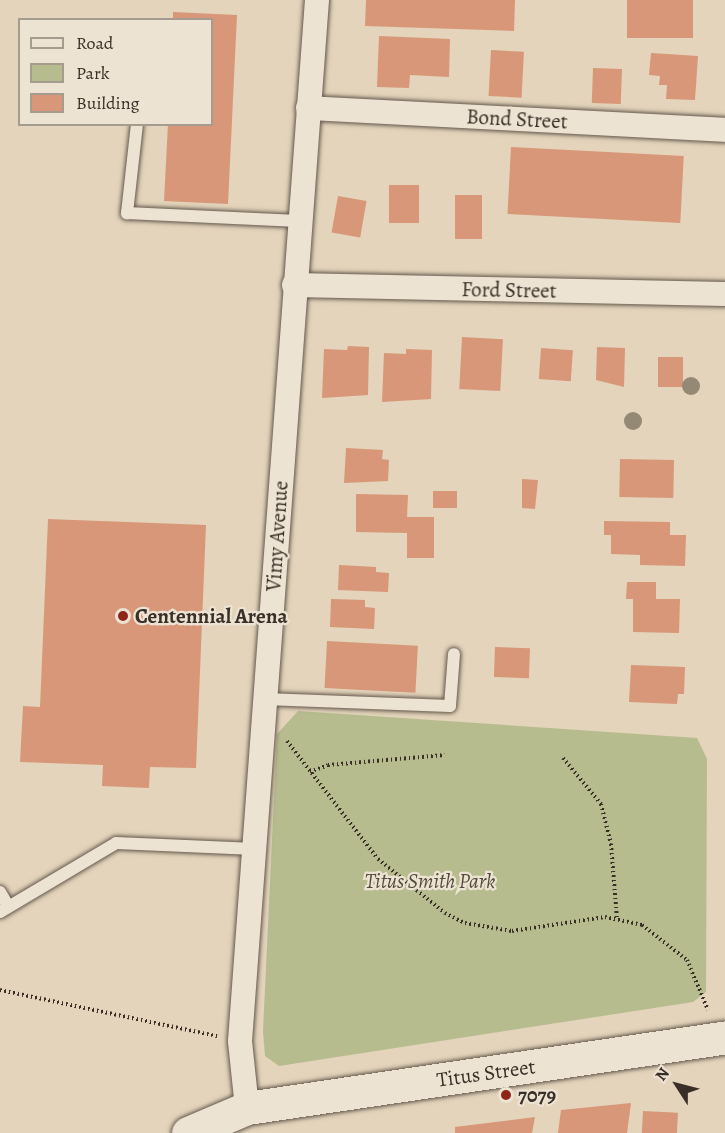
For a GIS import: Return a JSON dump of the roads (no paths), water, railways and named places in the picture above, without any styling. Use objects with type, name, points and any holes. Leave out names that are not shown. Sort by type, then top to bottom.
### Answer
[{"type":"main road","name":"Titus Street","points":[[188,1133],[247,1108],[723,1038]]},
{"type":"street","name":"Vimy Avenue","points":[[247,1108],[240,1041],[298,221],[317,0]]},
{"type":"street","name":"Bond Street","points":[[308,108],[725,130]]},
{"type":"street","name":"Ford Street","points":[[294,285],[725,294]]},
{"type":"lane","points":[[137,126],[127,213],[298,221]]},
{"type":"lane","points":[[265,699],[450,706],[453,654]]},
{"type":"lane","points":[[0,892],[4,909],[116,843],[255,849]]},
{"type":"place","name":"Centennial Arena","points":[[123,616]]},
{"type":"place","name":"7079","points":[[506,1095]]},
{"type":"park label","name":"Titus Smith Park","points":[[430,881]]}]
